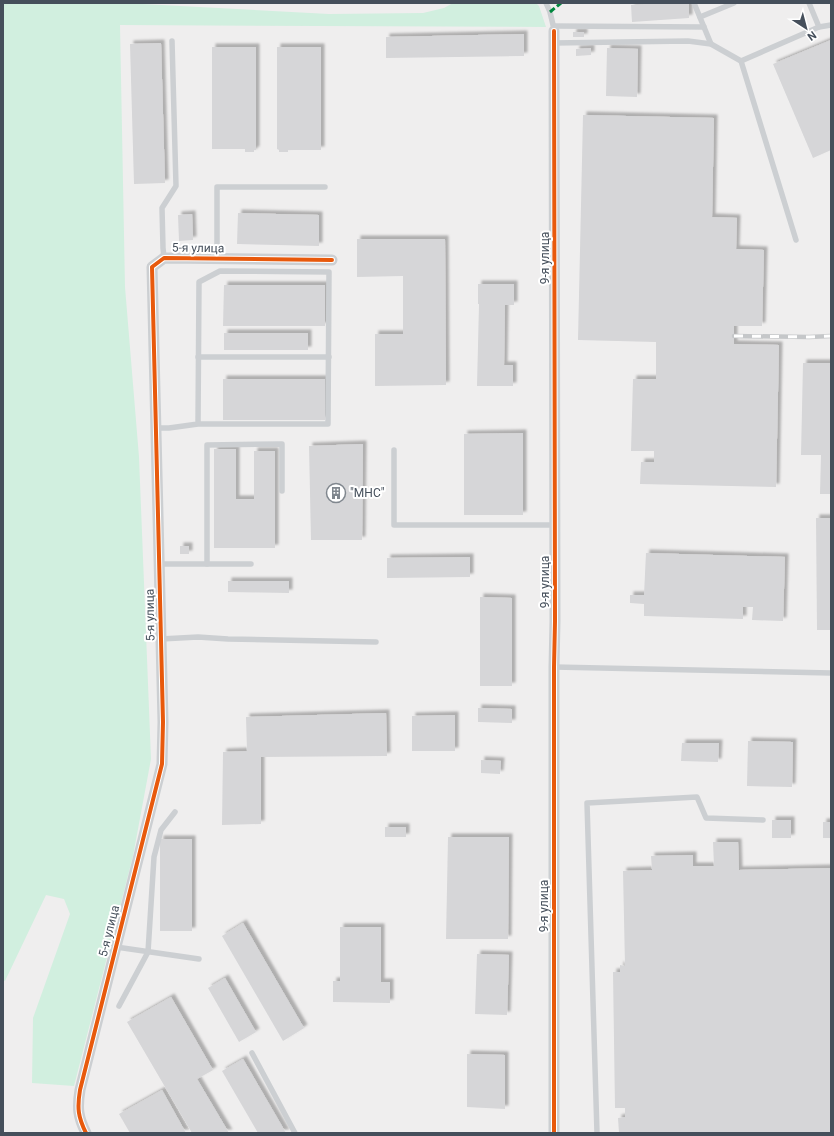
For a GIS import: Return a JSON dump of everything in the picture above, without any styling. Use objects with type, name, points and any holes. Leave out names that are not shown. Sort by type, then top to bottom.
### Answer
[{"type":"street","name":"9-я улица","points":[[554,29],[554,1133]]},
{"type":"street","name":"5-я улица","points":[[86,1133],[80,1121],[78,1106],[79,1098],[162,764],[163,722],[152,267],[164,258],[332,260]]},
{"type":"lane","points":[[546,3],[554,29],[704,27]]},
{"type":"lane","points":[[694,3],[711,44]]},
{"type":"lane","points":[[700,17],[734,3]]},
{"type":"lane","points":[[809,3],[819,28]]},
{"type":"lane","points":[[740,61],[819,28],[831,25]]},
{"type":"lane","points":[[164,258],[162,208],[176,186],[172,41]]},
{"type":"lane","points":[[554,42],[688,42],[711,44],[740,61],[796,240]]},
{"type":"lane","points":[[217,258],[217,187],[325,187]]},
{"type":"lane","points":[[156,428],[169,428],[198,424],[328,424],[329,272],[220,271],[199,282],[198,424]]},
{"type":"lane","points":[[198,357],[328,357]]},
{"type":"lane","points":[[207,564],[207,445],[282,444],[282,491]]},
{"type":"lane","points":[[394,450],[394,525],[555,525]]},
{"type":"lane","points":[[159,564],[251,564]]},
{"type":"lane","points":[[161,639],[198,637],[376,642]]},
{"type":"lane","points":[[554,667],[831,673]]},
{"type":"lane","points":[[597,1133],[587,803],[697,797],[706,818],[763,820]]},
{"type":"lane","points":[[119,1006],[148,952],[154,857],[161,830],[175,812]]},
{"type":"lane","points":[[116,947],[199,959]]},
{"type":"lane","points":[[252,1053],[294,1133]]},
{"type":"green space","points":[[3,3],[124,3],[329,14],[423,13],[444,8],[453,3],[536,3],[539,6],[546,27],[120,25],[125,287],[139,457],[151,759],[133,856],[74,1086],[32,1083],[33,1018],[70,914],[64,899],[46,895],[5,981],[3,980]]},
{"type":"building","points":[[689,3],[689,18],[632,22],[631,5]]},
{"type":"building","points":[[573,32],[584,32],[584,37],[573,37]]},
{"type":"building","points":[[524,34],[524,56],[386,58],[386,37]]},
{"type":"building","points":[[831,40],[831,150],[813,158],[773,64]]},
{"type":"building","points":[[161,43],[165,183],[134,184],[130,44]]},
{"type":"building","points":[[212,47],[256,47],[256,150],[254,150],[254,152],[245,152],[245,149],[212,149]]},
{"type":"building","points":[[277,47],[321,47],[321,150],[288,150],[288,152],[279,152],[277,149]]},
{"type":"building","points":[[591,48],[591,55],[576,56],[576,49]]},
{"type":"building","points":[[607,48],[638,49],[637,97],[606,96]]},
{"type":"building","points":[[583,115],[714,118],[712,217],[737,218],[736,249],[764,250],[762,326],[734,326],[734,344],[779,345],[776,487],[640,484],[641,462],[654,462],[654,451],[631,451],[633,379],[656,379],[656,342],[578,340]]},
{"type":"building","points":[[238,213],[319,215],[319,246],[237,244]]},
{"type":"building","points":[[192,214],[193,240],[179,241],[178,215]]},
{"type":"building","points":[[357,239],[445,239],[446,385],[375,386],[375,334],[403,334],[403,276],[357,277]]},
{"type":"building","points":[[478,284],[514,284],[514,305],[505,305],[504,365],[513,365],[513,386],[477,386]]},
{"type":"building","points":[[224,285],[325,285],[325,326],[223,326]]},
{"type":"building","points":[[224,333],[308,333],[308,350],[224,350]]},
{"type":"building","points":[[803,363],[831,363],[831,494],[820,494],[821,455],[801,455]]},
{"type":"building","points":[[223,379],[325,379],[325,420],[223,420]]},
{"type":"building","points":[[523,433],[523,515],[464,515],[464,434]]},
{"type":"building","name":"\"МНС\"","points":[[363,444],[362,540],[311,540],[309,446]]},
{"type":"building","points":[[214,449],[236,449],[236,499],[254,499],[254,451],[275,451],[275,548],[214,548]]},
{"type":"building","points":[[816,518],[831,518],[831,630],[817,630]]},
{"type":"building","points":[[180,546],[189,546],[189,554],[180,554]]},
{"type":"building","points":[[646,553],[785,557],[783,621],[752,620],[753,607],[743,607],[743,619],[644,616],[644,604],[630,603],[630,595],[644,595]]},
{"type":"building","points":[[470,557],[470,577],[387,578],[387,558]]},
{"type":"building","points":[[228,581],[289,581],[289,593],[228,592]]},
{"type":"building","points":[[480,597],[512,598],[512,686],[480,686]]},
{"type":"building","points":[[478,708],[512,709],[512,723],[478,722]]},
{"type":"building","points":[[386,713],[387,756],[261,757],[261,824],[222,825],[223,752],[247,751],[246,717]]},
{"type":"building","points":[[455,715],[455,751],[412,751],[412,716]]},
{"type":"building","points":[[748,741],[793,742],[792,787],[747,786]]},
{"type":"building","points":[[682,743],[719,743],[718,762],[681,761]]},
{"type":"building","points":[[481,760],[501,761],[500,774],[481,773]]},
{"type":"building","points":[[772,820],[791,820],[791,838],[772,838]]},
{"type":"building","points":[[823,822],[831,822],[831,838],[823,838]]},
{"type":"building","points":[[385,827],[406,827],[406,837],[385,837]]},
{"type":"building","points":[[448,837],[509,837],[508,939],[446,939]]},
{"type":"building","points":[[160,839],[192,839],[192,931],[160,931]]},
{"type":"building","points":[[713,842],[738,842],[739,870],[831,868],[831,1133],[619,1133],[618,1118],[625,1117],[625,1108],[615,1108],[613,972],[620,972],[620,965],[625,966],[623,871],[652,870],[651,856],[693,855],[693,866],[714,866]]},
{"type":"building","points":[[243,923],[304,1028],[283,1041],[222,936]]},
{"type":"building","points":[[340,927],[381,927],[381,982],[390,982],[390,1003],[333,1002],[333,981],[340,981]]},
{"type":"building","points":[[477,954],[509,955],[507,1015],[475,1014]]},
{"type":"building","points":[[225,978],[256,1032],[239,1042],[208,988]]},
{"type":"building","points":[[171,997],[213,1070],[197,1079],[229,1133],[192,1133],[127,1022]]},
{"type":"building","points":[[467,1054],[505,1055],[505,1109],[467,1107]]},
{"type":"building","points":[[243,1059],[286,1133],[258,1133],[222,1071]]},
{"type":"building","points":[[162,1090],[186,1133],[130,1133],[119,1114]]},
{"type":"railway","points":[[734,336],[831,336]]},
{"type":"marked path","points":[[550,12],[561,3]]},
{"type":"cycle path","points":[[554,31],[554,1133]]},
{"type":"cycle path","points":[[86,1133],[81,1122],[79,1112],[80,1090],[162,764],[163,722],[152,267],[164,258],[332,260]]},
{"type":"place","name":"\"МНС\"","points":[[336,493]]}]
